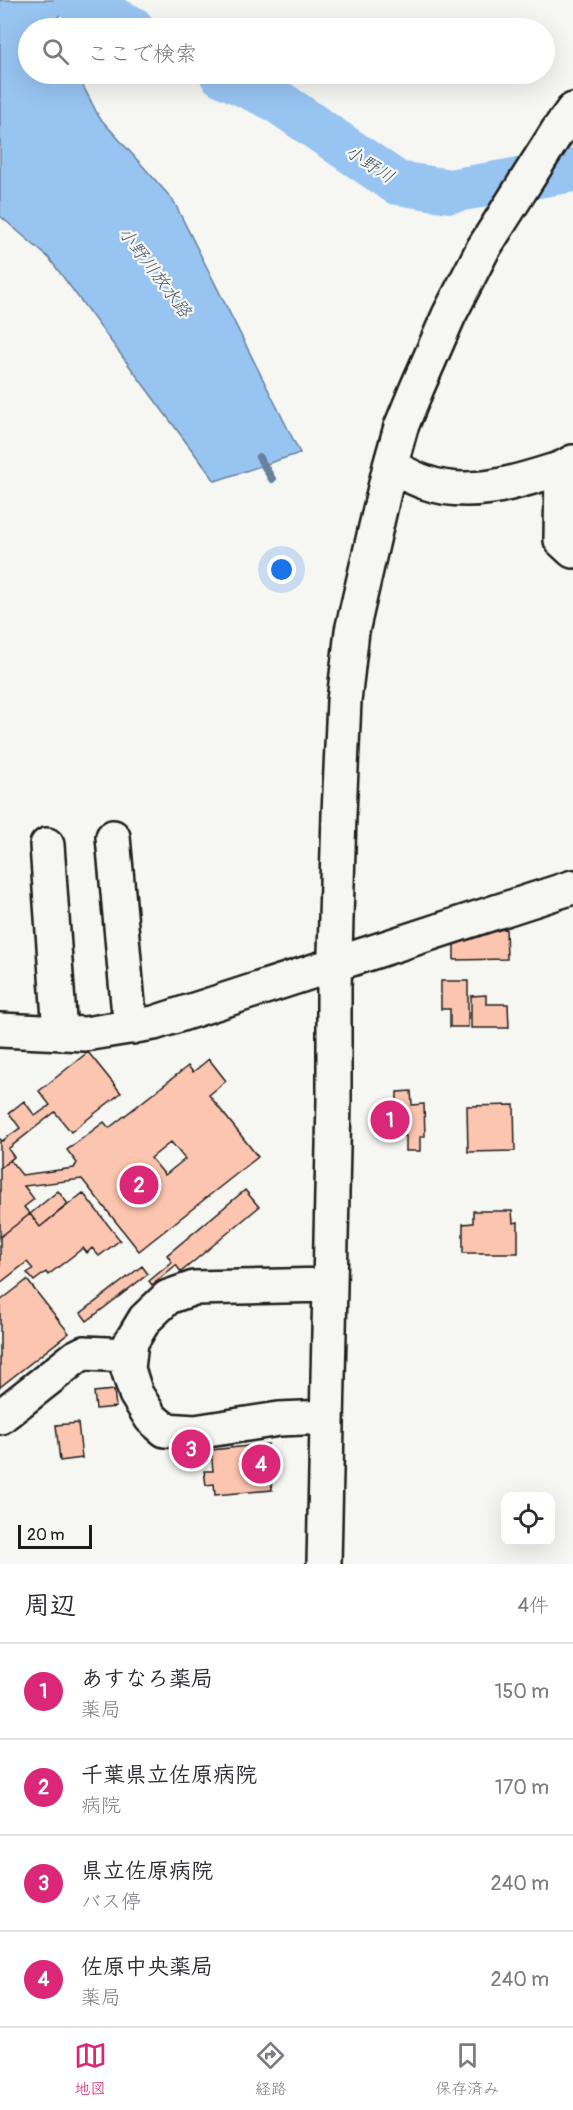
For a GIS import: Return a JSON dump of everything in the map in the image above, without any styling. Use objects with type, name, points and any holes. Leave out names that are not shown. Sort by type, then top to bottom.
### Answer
[{"type":"street","points":[[324,1564],[334,963],[344,701],[352,631],[401,427],[444,326],[497,225],[565,121]]},
{"type":"street","points":[[390,466],[425,482],[459,489],[490,488],[568,465],[561,540],[573,551]]},
{"type":"street","points":[[113,837],[128,1004],[133,1027]]},
{"type":"street","points":[[47,845],[60,1034]]},
{"type":"street","points":[[0,1030],[85,1034],[154,1023],[573,887]]},
{"type":"street","points":[[327,1417],[279,1419],[195,1432],[165,1430],[151,1418],[136,1394],[128,1369],[131,1342],[145,1319],[168,1297],[194,1288],[330,1285]]},
{"type":"street","points":[[0,1417],[84,1353],[129,1355]]},
{"type":"water","points":[[0,0],[70,0],[58,18],[18,18],[18,84],[82,84],[99,117],[173,200],[300,453],[215,481],[49,258],[0,216]]},
{"type":"building","points":[[468,929],[506,929],[507,959],[454,960],[454,939],[468,939]]},
{"type":"building","points":[[441,981],[468,981],[468,1027],[450,1027],[450,1009],[441,1009]]},
{"type":"building","points":[[486,995],[486,1004],[508,1004],[509,1028],[471,1028],[471,996]]},
{"type":"building","points":[[88,1052],[121,1093],[71,1132],[55,1112],[8,1149],[14,1157],[0,1168],[0,1139],[2,1141],[20,1128],[9,1113],[24,1101],[35,1116],[50,1105],[39,1091]]},
{"type":"building","points":[[209,1059],[226,1081],[209,1095],[258,1157],[139,1251],[82,1179],[24,1186],[34,1199],[24,1207],[30,1214],[0,1237],[0,1168],[10,1160],[22,1175],[74,1168],[77,1163],[67,1150],[104,1122],[109,1128],[188,1066],[193,1072]],"holes":[[[171,1142],[185,1159],[165,1175],[151,1158]]]},
{"type":"building","points":[[411,1091],[412,1105],[424,1104],[425,1136],[420,1137],[420,1151],[406,1151],[406,1136],[384,1137],[384,1105],[397,1105],[397,1092]]},
{"type":"building","points":[[514,1105],[515,1151],[468,1152],[467,1106]]},
{"type":"building","points":[[245,1190],[259,1207],[181,1272],[176,1265],[152,1285],[149,1281],[172,1262],[167,1255]]},
{"type":"building","points":[[58,1191],[68,1204],[40,1227],[30,1214]]},
{"type":"building","points":[[83,1193],[120,1240],[99,1256],[92,1248],[87,1253],[83,1248],[48,1275],[46,1272],[34,1281],[27,1273],[33,1269],[27,1262],[0,1283],[0,1237],[30,1214],[40,1227]]},
{"type":"building","points":[[473,1211],[512,1211],[513,1223],[518,1222],[518,1253],[463,1253],[463,1224],[473,1223]]},
{"type":"building","points":[[142,1266],[148,1274],[87,1321],[81,1313]]},
{"type":"building","points":[[27,1280],[69,1333],[0,1387],[0,1301]]},
{"type":"building","points":[[114,1390],[116,1407],[96,1409],[94,1392]]},
{"type":"building","points":[[78,1423],[82,1458],[60,1461],[56,1425]]},
{"type":"building","points":[[268,1444],[272,1490],[215,1495],[214,1484],[206,1485],[204,1471],[213,1471],[211,1450]]},
{"type":"waterway","name":"小野川","points":[[76,0],[112,18]]},
{"type":"waterway","name":"小野川","points":[[242,84],[274,99],[397,183],[450,191],[573,170]]},
{"type":"waterway","name":"小野川放水路","points":[[259,457],[272,479]]},
{"type":"place","name":"あすなろ薬局","points":[[390,1120]]},
{"type":"place","name":"千葉県立佐原病院","points":[[139,1185]]},
{"type":"place","name":"県立佐原病院","points":[[191,1449]]},
{"type":"place","name":"佐原中央薬局","points":[[261,1464]]}]
